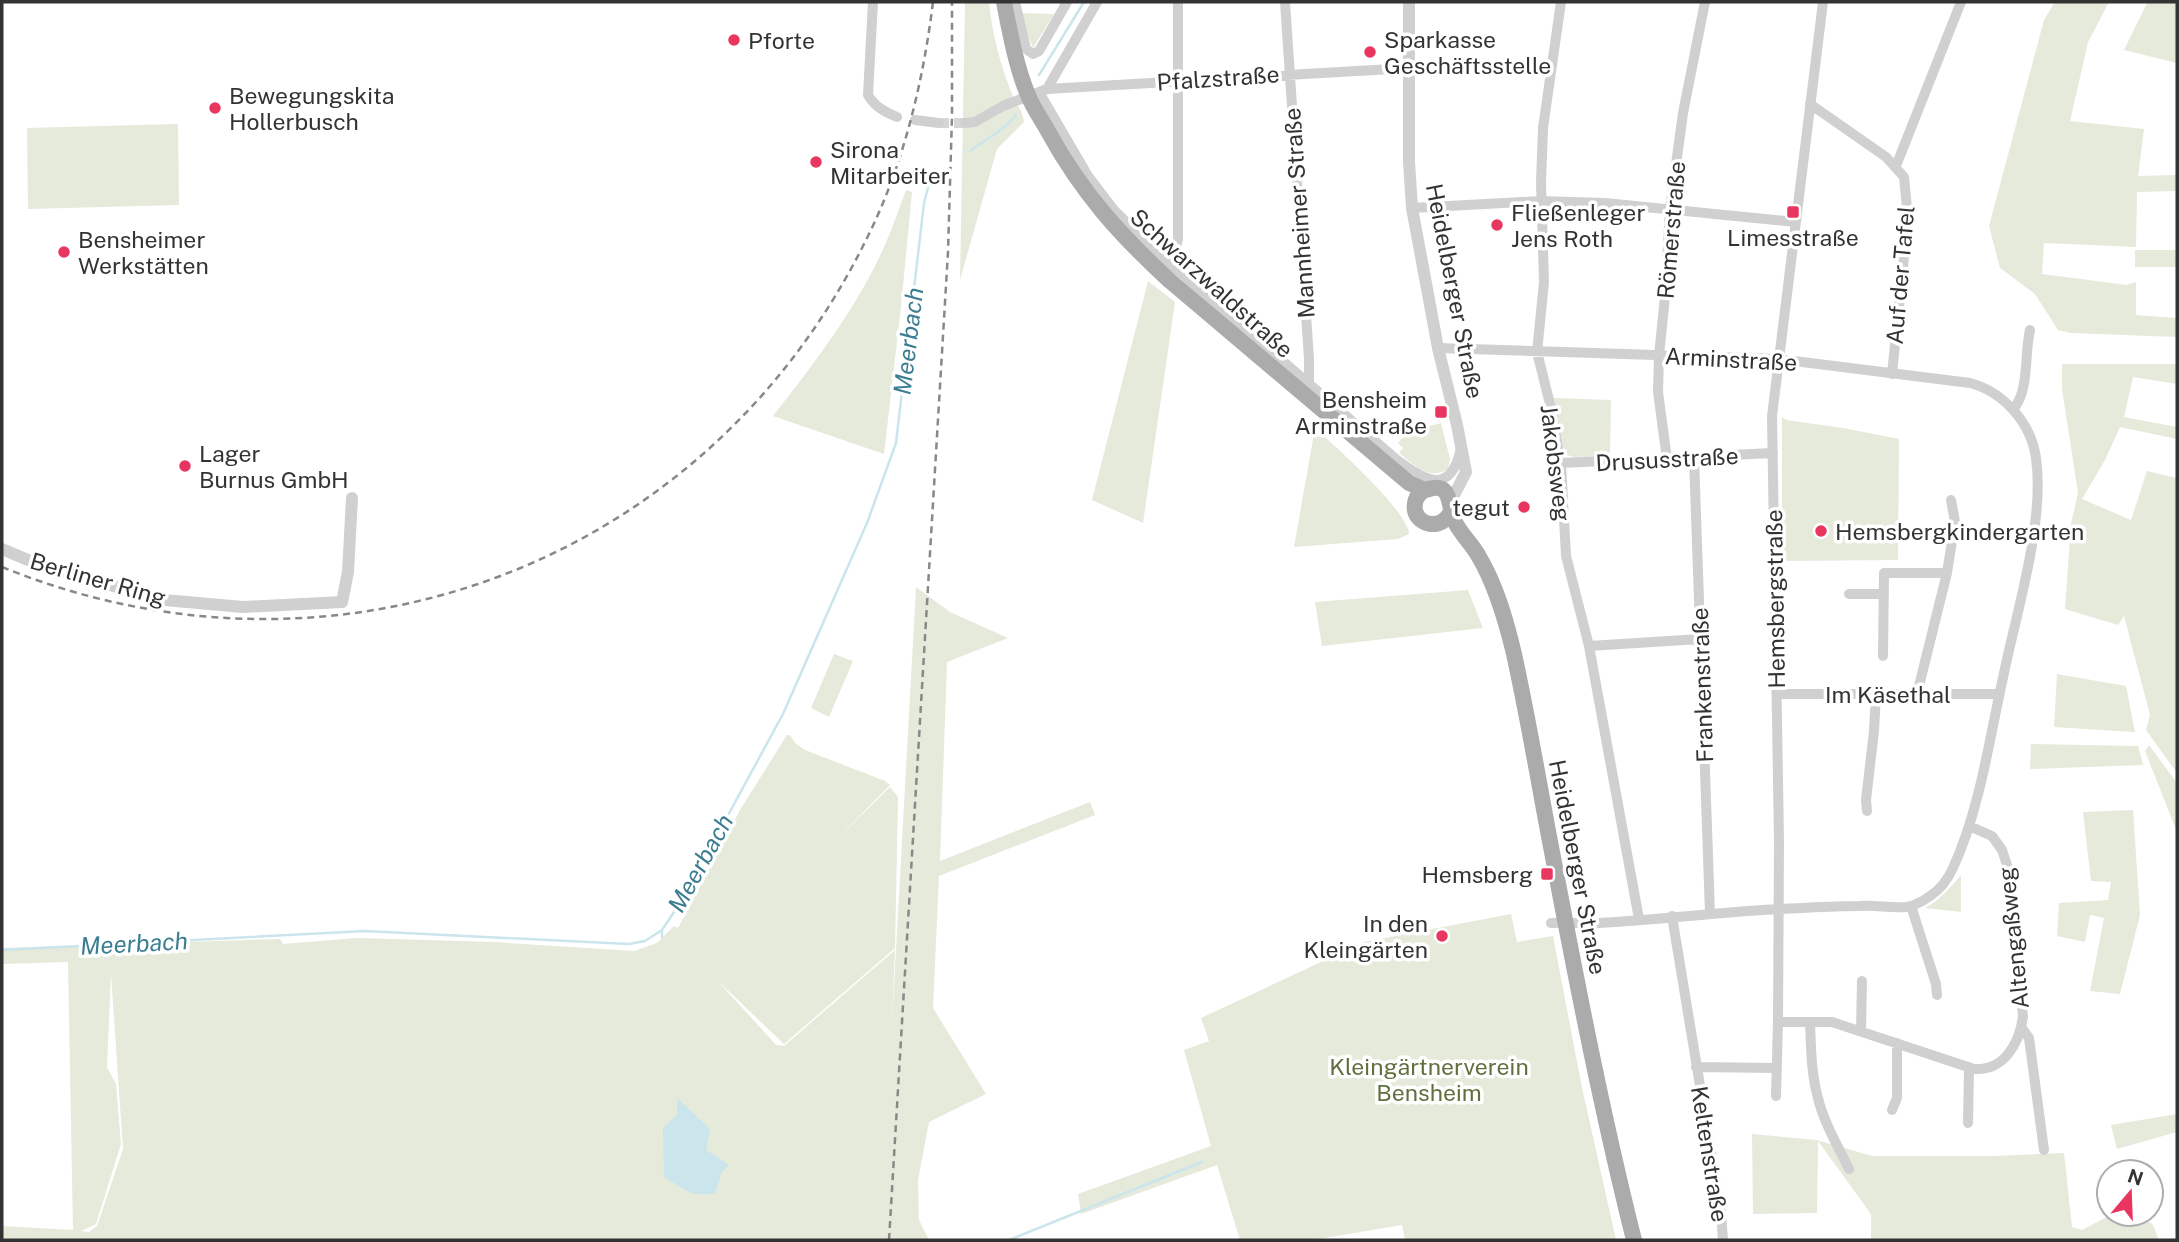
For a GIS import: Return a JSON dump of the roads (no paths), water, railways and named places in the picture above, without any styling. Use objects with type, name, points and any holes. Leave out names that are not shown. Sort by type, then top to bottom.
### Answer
[{"type":"main road","name":"Schwarzwaldstraße","points":[[1004,2],[1011,36],[1038,92],[1067,167],[1100,211],[1132,246],[1170,281],[1409,483],[1426,492]]},
{"type":"main road","name":"Heidelberger Straße","points":[[1502,612],[1452,533],[1440,523],[1431,525],[1420,519],[1415,509],[1426,492],[1447,494],[1454,520],[1490,577],[1502,612],[1517,671],[1558,923],[1634,1240]]},
{"type":"main road","points":[[1440,523],[1447,519],[1451,505]]},
{"type":"street","points":[[873,2],[868,95],[883,111],[897,117]]},
{"type":"street","points":[[1015,2],[1026,49],[1033,54],[1039,51],[1067,2]]},
{"type":"street","points":[[1038,92],[1097,2]]},
{"type":"street","points":[[1172,266],[1178,239],[1178,2]]},
{"type":"street","name":"Mannheimer Straße","points":[[1285,2],[1309,383]]},
{"type":"street","name":"Heidelberger Straße","points":[[1409,2],[1409,162],[1412,208],[1438,348],[1465,462]]},
{"type":"street","name":"Jakobsweg","points":[[1561,2],[1543,128],[1541,201],[1544,282],[1537,352],[1561,463],[1566,556],[1589,646],[1639,919]]},
{"type":"street","name":"Römerstraße","points":[[1667,459],[1658,392],[1670,209],[1683,113],[1705,2]]},
{"type":"street","name":"Hemsbergstraße","points":[[1776,1096],[1779,909],[1772,416],[1823,2]]},
{"type":"street","points":[[1810,104],[1896,166],[1961,2]]},
{"type":"street","name":"Pfalzstraße","points":[[965,122],[975,122],[1003,106],[1038,92],[1178,80],[1409,68]]},
{"type":"street","name":"Schwarzwaldstraße","points":[[1038,92],[1088,176],[1114,210],[1172,266],[1397,460],[1426,479],[1441,478],[1451,472],[1457,463],[1461,445]]},
{"type":"street","points":[[915,120],[939,123]]},
{"type":"street","name":"Auf der Tafel","points":[[1892,374],[1908,218],[1904,177],[1896,166]]},
{"type":"street","points":[[1412,208],[1541,201],[1670,209],[1796,222]]},
{"type":"street","points":[[2013,410],[2020,400],[2030,330]]},
{"type":"street","name":"Arminstraße","points":[[1438,348],[1778,359],[1980,386],[2001,397],[2013,410],[2032,441],[2036,457],[2037,492],[2030,553],[1969,825],[1958,858],[1938,891],[1911,906]]},
{"type":"street","name":"Drususstraße","points":[[1561,463],[1773,453]]},
{"type":"street","name":"Frankenstraße","points":[[1694,458],[1710,913]]},
{"type":"street","points":[[1426,492],[1445,487],[1453,481],[1465,462]]},
{"type":"street","points":[[1451,505],[1464,477],[1465,462]]},
{"type":"street","name":"Berliner Ring","points":[[2,549],[28,561],[164,600],[243,607],[342,602],[348,572],[352,498]]},
{"type":"street","points":[[1917,694],[1947,573],[1955,522],[1951,500]]},
{"type":"street","points":[[1883,656],[1884,573],[1947,573]]},
{"type":"street","points":[[1849,594],[1885,594]]},
{"type":"street","points":[[1589,646],[1700,639]]},
{"type":"street","name":"Im Käsethal","points":[[1777,694],[1999,695]]},
{"type":"street","points":[[1867,811],[1876,694]]},
{"type":"street","name":"Altengaßweg","points":[[1779,1022],[1832,1023],[1969,1067],[1986,1068],[2004,1060],[2011,1051],[2021,1027],[2023,1007],[2010,874],[2002,850],[1992,835],[1969,825]]},
{"type":"street","points":[[1558,923],[1598,923],[1710,913],[1860,905],[1911,906],[1936,984],[1937,995]]},
{"type":"street","name":"Keltenstraße","points":[[1672,916],[1721,1213],[1723,1240]]},
{"type":"street","points":[[1861,1031],[1862,981]]},
{"type":"street","points":[[1810,1022],[1811,1053],[1818,1099],[1849,1169]]},
{"type":"street","name":"Altengaßweg","points":[[2021,1027],[2029,1038],[2044,1150]]},
{"type":"street","points":[[1892,1110],[1897,1098],[1898,1043]]},
{"type":"street","name":"Keltenstraße","points":[[1696,1067],[1777,1068]]},
{"type":"street","points":[[1968,1124],[1969,1067]]},
{"type":"water","points":[[677,1098],[710,1129],[706,1150],[729,1165],[722,1172],[715,1194],[692,1194],[664,1177],[663,1128],[677,1115]]},
{"type":"waterway","name":"Meerbach","points":[[1039,75],[1084,2]]},
{"type":"waterway","name":"Meerbach","points":[[970,151],[999,131],[1016,115]]},
{"type":"waterway","name":"Meerbach","points":[[2,950],[365,931],[629,944],[645,941],[662,930],[682,900],[783,714],[867,523],[896,443],[924,203],[935,169]]},
{"type":"waterway","name":"Meerbach","points":[[662,930],[662,937]]},
{"type":"waterway","points":[[1009,1240],[1202,1162]]},
{"type":"tunnel","points":[[939,123],[965,123]]},
{"type":"railway","points":[[2,567],[128,605],[255,619],[380,609],[499,576],[610,522],[710,447],[797,353],[866,240],[891,183],[917,94],[933,2]]},
{"type":"railway","points":[[889,1240],[948,252],[952,2]]},
{"type":"place","name":"Pforte","points":[[734,40]]},
{"type":"place","name":"Sparkasse Geschäftsstelle","points":[[1370,52]]},
{"type":"place","name":"Bewegungskita Hollerbusch","points":[[215,108]]},
{"type":"place","name":"Sirona Mitarbeiter","points":[[816,162]]},
{"type":"place","name":"Limesstraße","points":[[1793,212]]},
{"type":"place","name":"Fließenleger Jens Roth","points":[[1497,225]]},
{"type":"place","name":"Bensheimer Werkstätten","points":[[64,252]]},
{"type":"place","name":"Bensheim Arminstraße","points":[[1441,412]]},
{"type":"place","name":"Lager Burnus GmbH","points":[[185,466]]},
{"type":"place","name":"tegut","points":[[1524,507]]},
{"type":"place","name":"Hemsbergkindergarten","points":[[1821,531]]},
{"type":"place","name":"Hemsberg","points":[[1547,874]]},
{"type":"place","name":"In den Kleingärten","points":[[1442,936]]},
{"type":"park label","name":"Kleingärtnerverein Bensheim","points":[[1429,1079]]}]
